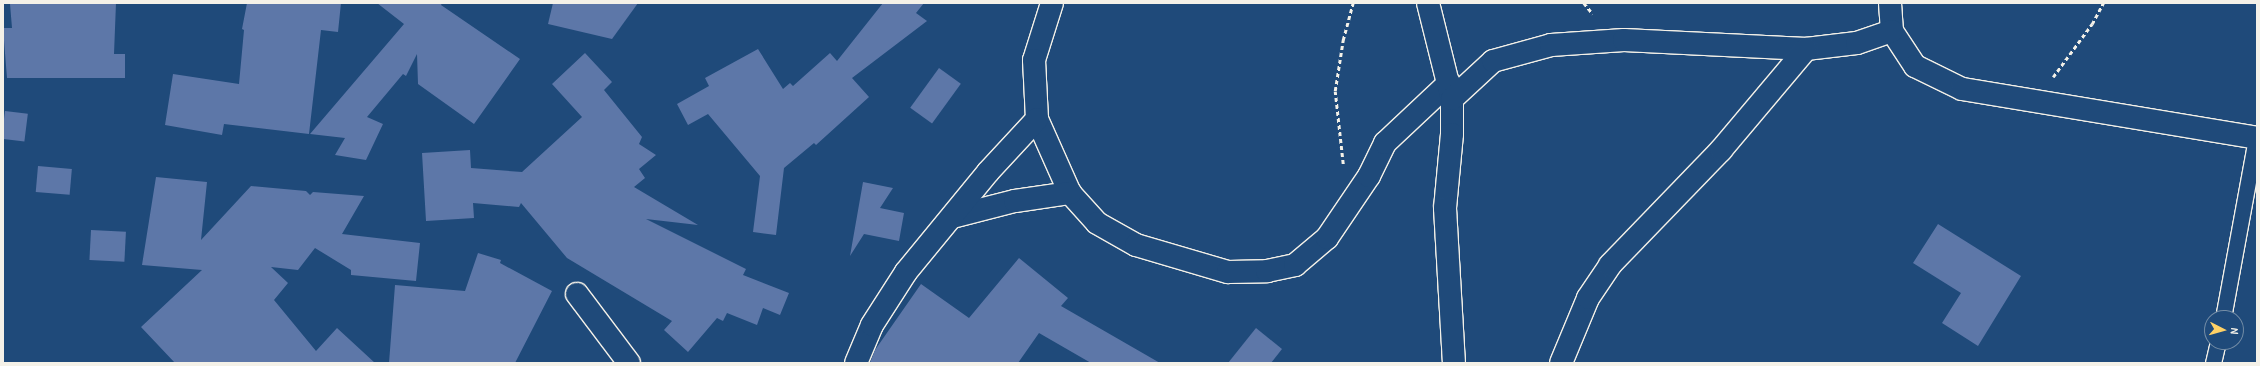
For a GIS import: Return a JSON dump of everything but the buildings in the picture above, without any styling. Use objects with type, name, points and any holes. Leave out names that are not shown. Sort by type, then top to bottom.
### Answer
[{"type":"street","points":[[1428,3],[1433,30],[1450,91],[1452,134],[1446,208],[1454,363]]},
{"type":"street","points":[[1890,3],[1892,31],[1915,66],[1962,89],[2257,138]]},
{"type":"street","points":[[1045,7],[1034,60],[1037,119],[1070,193],[1097,223],[1136,245],[1228,272],[1267,272],[1295,265],[1327,238],[1349,203],[1369,176],[1385,143],[1450,91],[1493,61],[1551,45],[1624,40],[1806,48],[1857,43],[1892,31]]},
{"type":"street","points":[[1561,363],[1588,298],[1610,265],[1721,150],[1806,48]]},
{"type":"street","points":[[856,363],[872,325],[906,272],[988,172],[1037,119]]},
{"type":"street","points":[[952,217],[1015,201],[1070,193]]},
{"type":"street","points":[[577,294],[629,363]]},
{"type":"lane","points":[[2225,310],[2257,138]]},
{"type":"lane","points":[[2213,363],[2216,350]]},
{"type":"path","points":[[1349,203],[1337,128],[1335,91],[1342,40],[1353,3]]},
{"type":"path","points":[[2039,102],[2059,65],[2077,45],[2103,3]]}]
